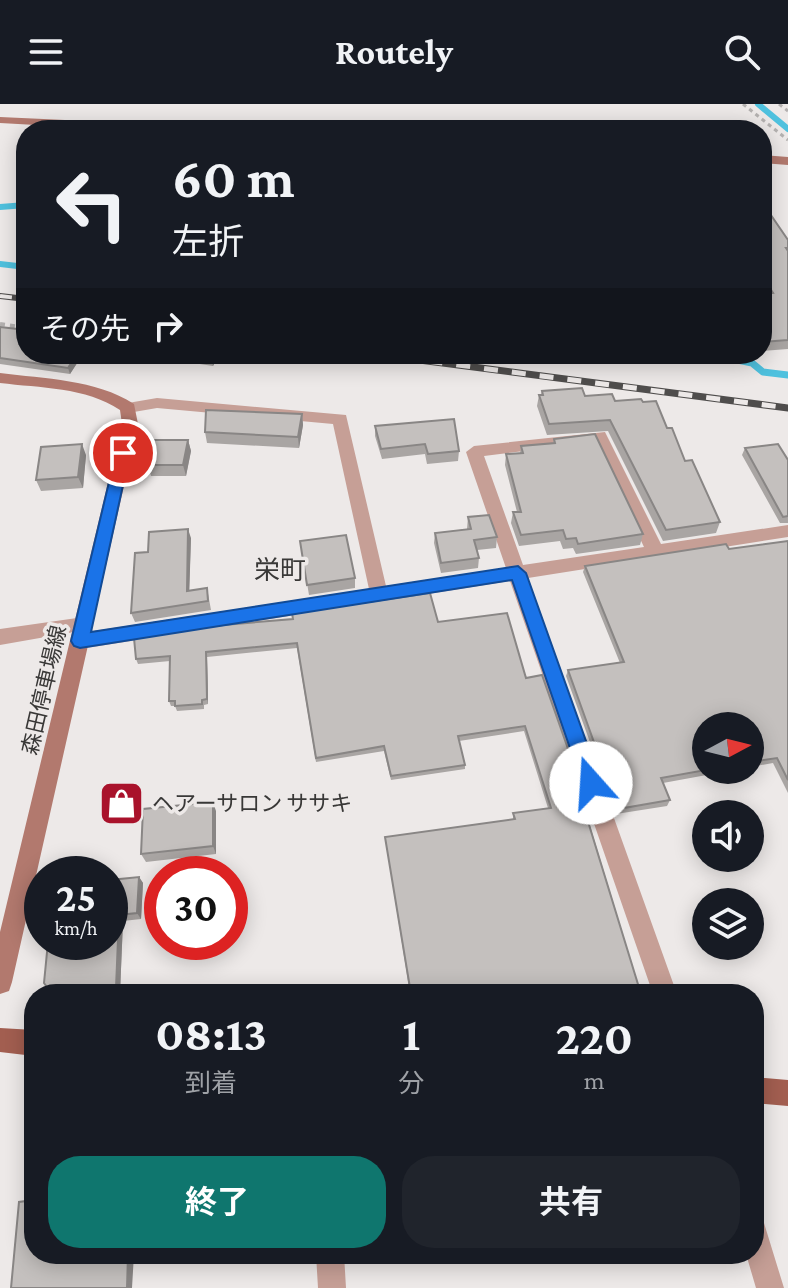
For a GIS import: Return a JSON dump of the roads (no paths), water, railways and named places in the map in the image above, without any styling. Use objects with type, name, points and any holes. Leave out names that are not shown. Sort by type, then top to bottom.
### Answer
[{"type":"main road","points":[[0,378],[79,390],[119,400],[128,408]]},
{"type":"main road","name":"森田停車場線","points":[[0,982],[130,424],[128,408]]},
{"type":"main road","points":[[0,1040],[24,1042]]},
{"type":"main road","points":[[764,1091],[788,1093]]},
{"type":"street","points":[[128,408],[157,403],[340,419],[379,594]]},
{"type":"street","points":[[655,551],[599,436],[474,452],[662,984]]},
{"type":"street","points":[[0,637],[82,632],[379,594],[788,531]]},
{"type":"street","points":[[331,1264],[332,1288]]},
{"type":"street","points":[[763,1264],[770,1288]]},
{"type":"waterway","points":[[758,104],[788,129]]},
{"type":"waterway","points":[[0,207],[16,206]]},
{"type":"waterway","points":[[0,264],[16,266]]},
{"type":"waterway","points":[[753,364],[763,372],[788,375]]},
{"type":"railway","points":[[0,296],[16,298]]},
{"type":"railway","points":[[450,364],[788,408]]},
{"type":"place","name":"ヘアーサロン ササキ","points":[[121,803]]},
{"type":"district","name":"栄町","points":[[280,570]]}]
